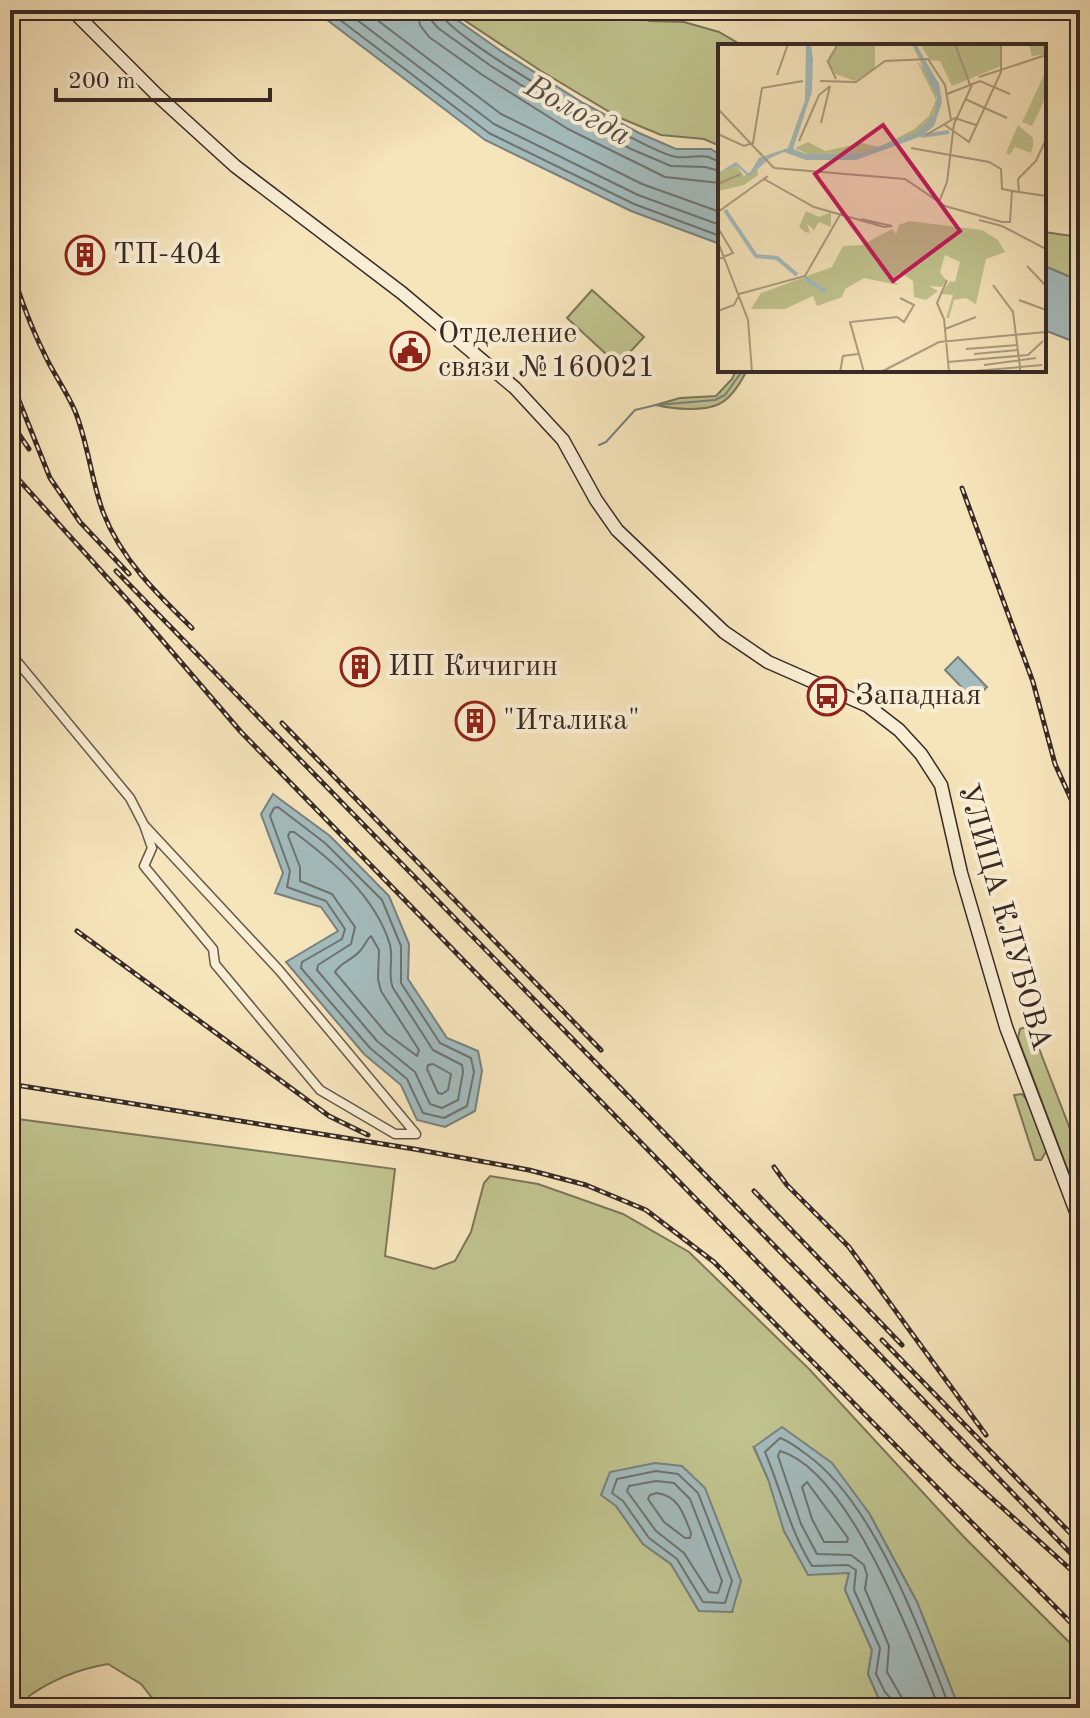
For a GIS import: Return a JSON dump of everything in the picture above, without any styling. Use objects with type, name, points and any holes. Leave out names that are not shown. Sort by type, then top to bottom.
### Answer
[{"type":"main road","name":"УЛИЦА КЛУБОВА","points":[[72,10],[157,95],[235,166],[402,293],[515,388],[563,440],[608,518],[724,632],[761,658],[868,706],[899,730],[921,754],[941,785],[961,873],[1006,1027],[1080,1222]]},
{"type":"street","points":[[10,653],[130,798],[152,848],[144,866],[213,949],[215,964],[320,1090],[395,1134],[416,1134],[279,970],[144,825]]},
{"type":"green space","points":[[449,10],[622,10],[649,21],[684,22],[719,32],[740,44],[718,44],[718,145],[704,139],[661,135],[618,117]]},
{"type":"green space","points":[[1046,232],[1080,237],[1080,281],[1046,267]]},
{"type":"green space","points":[[592,290],[644,337],[618,365],[567,318]]},
{"type":"green space","points":[[735,372],[746,372],[732,394],[712,407],[679,409],[656,405],[680,398],[716,396]]},
{"type":"green space","points":[[1030,1025],[1080,1155],[1080,1175],[1067,1168],[1018,1038],[1020,1029]]},
{"type":"green space","points":[[1022,1094],[1028,1101],[1047,1150],[1041,1160],[1035,1160],[1014,1095]]},
{"type":"green space","points":[[10,1118],[395,1169],[385,1256],[434,1269],[455,1261],[471,1232],[484,1183],[490,1176],[538,1184],[623,1214],[689,1252],[810,1370],[963,1536],[1080,1653],[1080,1708],[959,1708],[917,1602],[869,1513],[754,1448],[768,1479],[849,1573],[845,1590],[872,1650],[868,1674],[878,1697],[889,1708],[160,1708],[141,1684],[108,1664],[77,1672],[47,1685],[29,1696],[29,1708],[10,1708]],"holes":[[[616,1506],[732,1611],[699,1611],[671,1564],[643,1544]]]},
{"type":"water","name":"Вологда","points":[[314,10],[443,10],[583,103],[639,133],[676,149],[711,149],[718,154],[718,243],[631,211],[485,140]]},
{"type":"water","points":[[1046,267],[1080,281],[1080,344],[1046,331]]},
{"type":"water","points":[[958,657],[987,687],[974,700],[945,670]]},
{"type":"water","points":[[273,794],[330,836],[389,896],[409,944],[408,979],[447,1038],[478,1051],[482,1071],[475,1111],[445,1127],[417,1120],[401,1085],[364,1054],[286,962],[338,931],[321,907],[275,893],[283,873],[261,814]]},
{"type":"water","points":[[782,1427],[832,1463],[869,1513],[917,1602],[959,1708],[889,1708],[878,1697],[868,1674],[872,1650],[845,1590],[849,1573],[808,1575],[784,1531],[768,1479],[754,1447]]},
{"type":"water","points":[[655,1463],[682,1466],[705,1488],[741,1581],[732,1612],[699,1611],[671,1564],[643,1544],[616,1506],[601,1495],[610,1472]]},
{"type":"waterway","points":[[599,445],[606,442],[635,410],[715,400],[725,395],[742,372]]},
{"type":"railway","points":[[10,265],[38,340],[75,411],[99,499],[111,529],[141,575],[192,628]]},
{"type":"railway","points":[[10,378],[50,478],[80,522],[129,574]]},
{"type":"railway","points":[[10,421],[29,449]]},
{"type":"railway","points":[[10,470],[241,732],[955,1465],[1080,1578]]},
{"type":"railway","points":[[962,488],[1033,682],[1055,764],[1080,819]]},
{"type":"railway","points":[[116,571],[1080,1563]]},
{"type":"railway","points":[[282,723],[601,1050]]},
{"type":"railway","points":[[77,931],[329,1116],[368,1135]]},
{"type":"railway","points":[[10,1084],[529,1170],[586,1185],[646,1210],[714,1262],[1080,1632]]},
{"type":"railway","points":[[774,1167],[787,1185],[849,1247],[986,1435]]},
{"type":"railway","points":[[754,1191],[902,1345]]},
{"type":"railway","points":[[882,1340],[1080,1543]]},
{"type":"place","name":"ТП-404","points":[[85,255]]},
{"type":"place","name":"Отделение связи №160021","points":[[410,351]]},
{"type":"place","name":"ИП Кичигин","points":[[360,667]]},
{"type":"place","name":"Западная","points":[[827,696]]},
{"type":"place","name":"\"Италика\"","points":[[475,721]]}]
